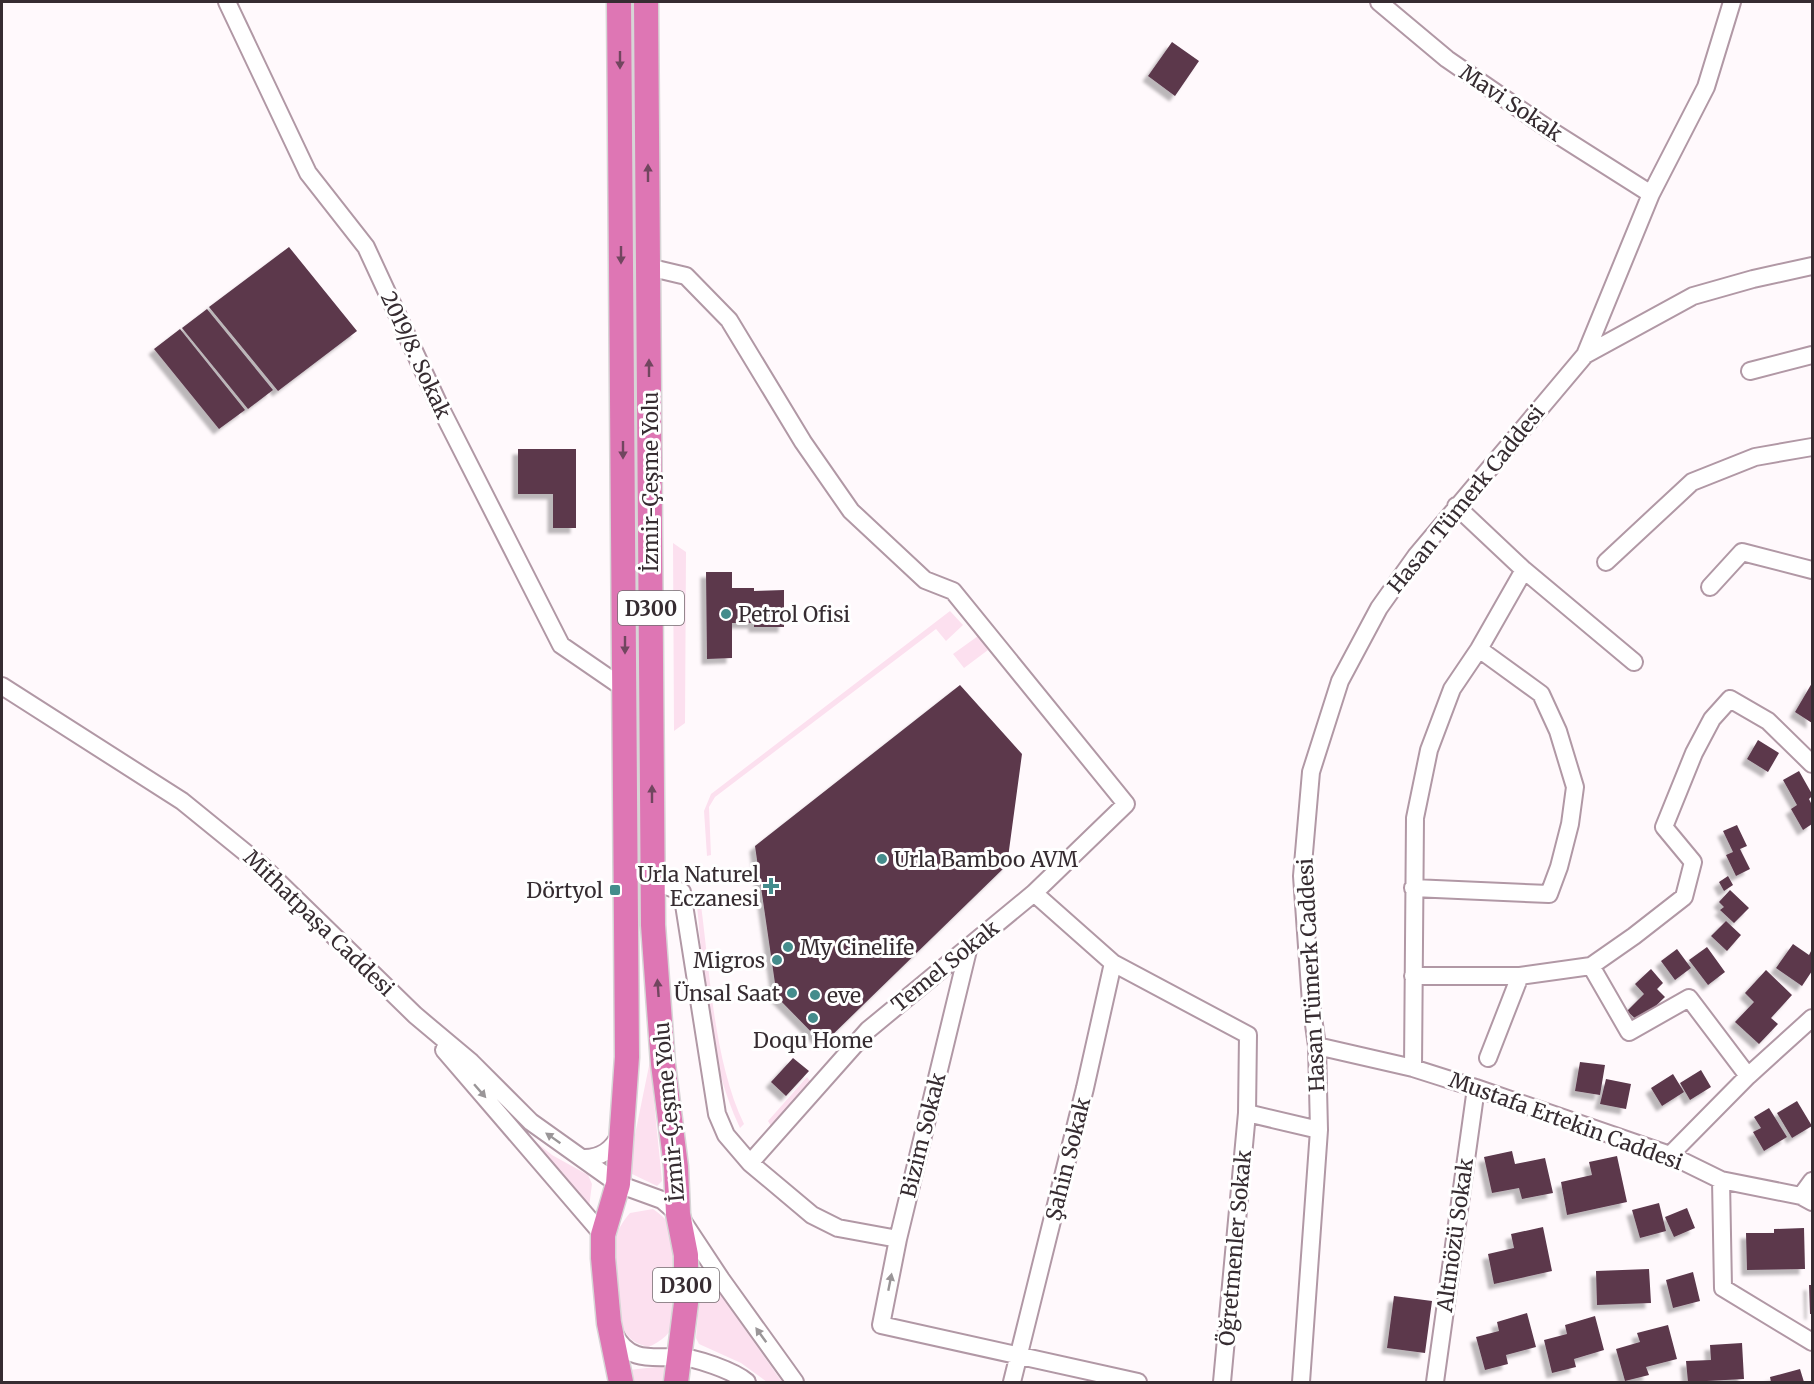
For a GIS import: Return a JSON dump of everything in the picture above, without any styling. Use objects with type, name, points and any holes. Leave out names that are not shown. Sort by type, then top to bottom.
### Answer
[{"type":"highway","name":"İzmir-Çeşme Yolu","points":[[618,1184],[627,1058],[619,2]]},
{"type":"highway","name":"İzmir-Çeşme Yolu","points":[[646,2],[653,925],[663,1064],[676,1167],[678,1214]]},
{"type":"highway","name":"D300","points":[[618,1184],[603,1235],[603,1258],[609,1323],[621,1383]]},
{"type":"highway","name":"D300","points":[[676,1383],[686,1303],[686,1255],[678,1214]]},
{"type":"street","name":"2019/8. Sokak","points":[[227,2],[308,173],[366,247],[440,407],[561,645],[625,689]]},
{"type":"street","name":"Mavi Sokak","points":[[1379,2],[1448,59],[1550,130],[1651,194]]},
{"type":"street","name":"Hasan Tümerk Caddesi","points":[[1301,1383],[1319,1130],[1317,1046],[1311,1003],[1302,876],[1311,772],[1340,681],[1379,608],[1456,506],[1585,355],[1651,194],[1706,87],[1732,2]]},
{"type":"street","points":[[1585,355],[1693,296],[1753,279],[1812,266]]},
{"type":"street","name":"Temel Sokak","points":[[648,267],[686,276],[729,320],[803,442],[851,512],[925,580],[953,591],[1126,804],[1034,893],[868,1030],[750,1163]]},
{"type":"street","points":[[1750,371],[1812,355]]},
{"type":"street","points":[[1605,562],[1692,482],[1755,457],[1812,447]]},
{"type":"street","points":[[1456,506],[1524,570],[1634,662]]},
{"type":"street","points":[[1710,586],[1742,552],[1812,570]]},
{"type":"street","points":[[1413,1068],[1415,818],[1429,750],[1452,689],[1479,649],[1524,570]]},
{"type":"street","points":[[1413,888],[1549,894],[1559,867],[1570,824],[1575,787],[1558,731],[1541,694],[1479,649]]},
{"type":"street","name":"Mithatpaşa Caddesi","points":[[2,686],[182,801],[262,866],[415,1015],[471,1062],[531,1122],[618,1184],[662,1200],[678,1214]]},
{"type":"street","points":[[1413,976],[1520,976],[1591,966],[1684,897],[1693,862],[1664,827],[1694,753],[1712,718],[1730,699],[1768,721],[1812,764]]},
{"type":"street","points":[[653,881],[682,892],[717,1114],[726,1135],[750,1163],[820,1220],[838,1228],[898,1239]]},
{"type":"street","points":[[1034,893],[1113,963],[1248,1035],[1247,1113],[1319,1130]]},
{"type":"street","name":"Bizim Sokak","points":[[969,946],[898,1239],[881,1325],[1019,1355]]},
{"type":"street","name":"Şahin Sokak","points":[[1012,1383],[1085,1088],[1113,963]]},
{"type":"street","points":[[1591,966],[1629,1032],[1689,998],[1748,1076]]},
{"type":"street","points":[[1488,1058],[1520,976]]},
{"type":"street","points":[[415,1015],[603,1235]]},
{"type":"street","points":[[1670,1155],[1748,1076],[1812,1018]]},
{"type":"street","name":"Mustafa Ertekin Caddesi","points":[[1317,1046],[1413,1068],[1670,1155],[1721,1180],[1807,1199]]},
{"type":"street","name":"Altınözü Sokak","points":[[1435,1383],[1476,1088]]},
{"type":"street","name":"Öğretmenler Sokak","points":[[1222,1383],[1247,1113]]},
{"type":"street","points":[[582,1158],[591,1159],[605,1152],[613,1146],[622,1131]]},
{"type":"street","points":[[1721,1180],[1723,1288],[1812,1342]]},
{"type":"street","points":[[1807,1199],[1812,1182]]},
{"type":"street","points":[[678,1214],[795,1383]]},
{"type":"street","points":[[609,1323],[620,1344],[632,1353],[645,1357],[679,1357],[719,1368],[742,1378],[747,1383]]},
{"type":"street","points":[[1019,1355],[1138,1383]]},
{"type":"shaded area","points":[[673,543],[686,552],[685,723],[674,731]]},
{"type":"shaded area","points":[[950,611],[963,625],[946,641],[936,629],[715,797],[709,807],[711,855],[707,856],[704,811],[711,794]]},
{"type":"shaded area","points":[[978,636],[988,650],[964,668],[953,654]]},
{"type":"shaded area","points":[[697,905],[701,905],[715,1017],[726,1073],[744,1124],[740,1128],[720,1074],[714,1046],[705,990]]},
{"type":"shaded area","points":[[650,1061],[662,1181],[657,1186],[632,1174],[629,1164]]},
{"type":"shaded area","points":[[807,1077],[810,1081],[771,1126],[768,1121]]},
{"type":"shaded area","points":[[504,1112],[552,1155],[588,1175],[592,1184],[589,1207],[585,1206],[579,1193],[563,1173]]},
{"type":"shaded area","points":[[653,1209],[668,1223],[674,1235],[677,1300],[676,1318],[672,1328],[662,1339],[648,1347],[634,1341],[623,1329],[618,1301],[614,1241],[630,1213]]},
{"type":"shaded area","points":[[702,1268],[782,1382],[767,1382],[741,1363],[699,1344],[696,1338]]},
{"type":"shaded area","points":[[665,1366],[664,1382],[631,1382],[629,1370]]},
{"type":"building","points":[[1172,42],[1199,61],[1175,96],[1148,76]]},
{"type":"building","points":[[289,247],[357,331],[278,391],[209,307]]},
{"type":"building","points":[[207,309],[273,390],[248,409],[182,328]]},
{"type":"building","points":[[180,329],[245,410],[219,429],[154,349]]},
{"type":"building","points":[[518,449],[576,449],[576,528],[553,528],[553,494],[518,494]]},
{"type":"building","points":[[706,572],[732,572],[732,588],[754,588],[754,591],[784,590],[784,627],[754,627],[754,623],[732,623],[732,658],[707,659]]},
{"type":"building","points":[[1812,683],[1812,723],[1795,712]]},
{"type":"building","name":"Urla Bamboo AVM","points":[[960,685],[1022,754],[1007,865],[823,1044],[777,997],[755,846]]},
{"type":"building","points":[[1758,740],[1779,753],[1768,772],[1747,759]]},
{"type":"building","points":[[1799,771],[1812,794],[1809,799],[1812,805],[1812,824],[1803,830],[1791,809],[1797,805],[1783,780]]},
{"type":"building","points":[[1737,825],[1747,846],[1740,849],[1750,869],[1736,876],[1726,855],[1733,852],[1723,831]]},
{"type":"building","points":[[1728,876],[1733,885],[1724,891],[1719,882]]},
{"type":"building","points":[[1730,890],[1749,908],[1734,923],[1720,910],[1724,907],[1719,902]]},
{"type":"building","points":[[1726,921],[1741,935],[1727,951],[1711,936]]},
{"type":"building","points":[[1793,944],[1809,955],[1812,949],[1812,971],[1802,986],[1776,968]]},
{"type":"building","points":[[1707,947],[1725,972],[1708,985],[1689,960]]},
{"type":"building","points":[[1677,949],[1691,968],[1675,980],[1661,961]]},
{"type":"building","points":[[1651,969],[1663,983],[1657,989],[1665,997],[1639,1022],[1627,1011],[1644,994],[1635,984]]},
{"type":"building","points":[[1766,970],[1792,995],[1771,1018],[1778,1024],[1759,1044],[1735,1022],[1754,1002],[1745,993]]},
{"type":"building","points":[[793,1058],[809,1071],[786,1096],[771,1082]]},
{"type":"building","points":[[1580,1062],[1605,1065],[1600,1095],[1575,1091]]},
{"type":"building","points":[[1701,1070],[1711,1087],[1690,1100],[1680,1083]]},
{"type":"building","points":[[1673,1074],[1684,1092],[1662,1106],[1651,1088]]},
{"type":"building","points":[[1606,1079],[1631,1084],[1626,1109],[1600,1104]]},
{"type":"building","points":[[1797,1101],[1812,1126],[1792,1138],[1777,1113]]},
{"type":"building","points":[[1769,1108],[1787,1137],[1764,1151],[1753,1132],[1761,1128],[1754,1117]]},
{"type":"building","points":[[1512,1151],[1515,1164],[1545,1158],[1553,1193],[1522,1199],[1519,1188],[1492,1193],[1484,1157]]},
{"type":"building","points":[[1617,1156],[1627,1202],[1567,1215],[1561,1182],[1592,1175],[1589,1162]]},
{"type":"building","points":[[1659,1203],[1666,1231],[1640,1238],[1632,1210]]},
{"type":"building","points":[[1687,1208],[1695,1228],[1674,1237],[1665,1217]]},
{"type":"building","points":[[1543,1227],[1552,1271],[1494,1284],[1488,1254],[1514,1248],[1511,1234]]},
{"type":"building","points":[[1804,1228],[1805,1269],[1747,1270],[1746,1233],[1774,1233],[1774,1229]]},
{"type":"building","points":[[1649,1269],[1651,1303],[1597,1305],[1596,1271]]},
{"type":"building","points":[[1693,1272],[1700,1301],[1673,1308],[1666,1280]]},
{"type":"building","points":[[1809,1285],[1812,1285],[1812,1314],[1810,1314]]},
{"type":"building","points":[[1394,1296],[1432,1301],[1425,1353],[1387,1348]]},
{"type":"building","points":[[1527,1313],[1536,1347],[1506,1355],[1508,1364],[1485,1370],[1476,1337],[1499,1331],[1497,1322]]},
{"type":"building","points":[[1595,1316],[1604,1350],[1574,1359],[1576,1367],[1552,1373],[1544,1340],[1567,1334],[1565,1325]]},
{"type":"building","points":[[1668,1325],[1677,1359],[1646,1367],[1649,1375],[1625,1381],[1616,1349],[1640,1342],[1637,1333]]},
{"type":"building","points":[[1742,1343],[1744,1379],[1688,1382],[1686,1361],[1711,1360],[1710,1345]]},
{"type":"building","points":[[1800,1369],[1804,1382],[1771,1382],[1770,1377]]},
{"type":"place","name":"Petrol Ofisi","points":[[726,614]]},
{"type":"place","name":"Urla Bamboo AVM","points":[[882,859]]},
{"type":"place","name":"Urla Naturel Eczanesi","points":[[771,886]]},
{"type":"place","name":"Dörtyol","points":[[615,890]]},
{"type":"place","name":"My Cinelife","points":[[788,947]]},
{"type":"place","name":"Migros","points":[[777,960]]},
{"type":"place","name":"Ünsal Saat","points":[[792,993]]},
{"type":"place","name":"eve","points":[[815,995]]},
{"type":"place","name":"Doqu Home","points":[[813,1018]]}]
